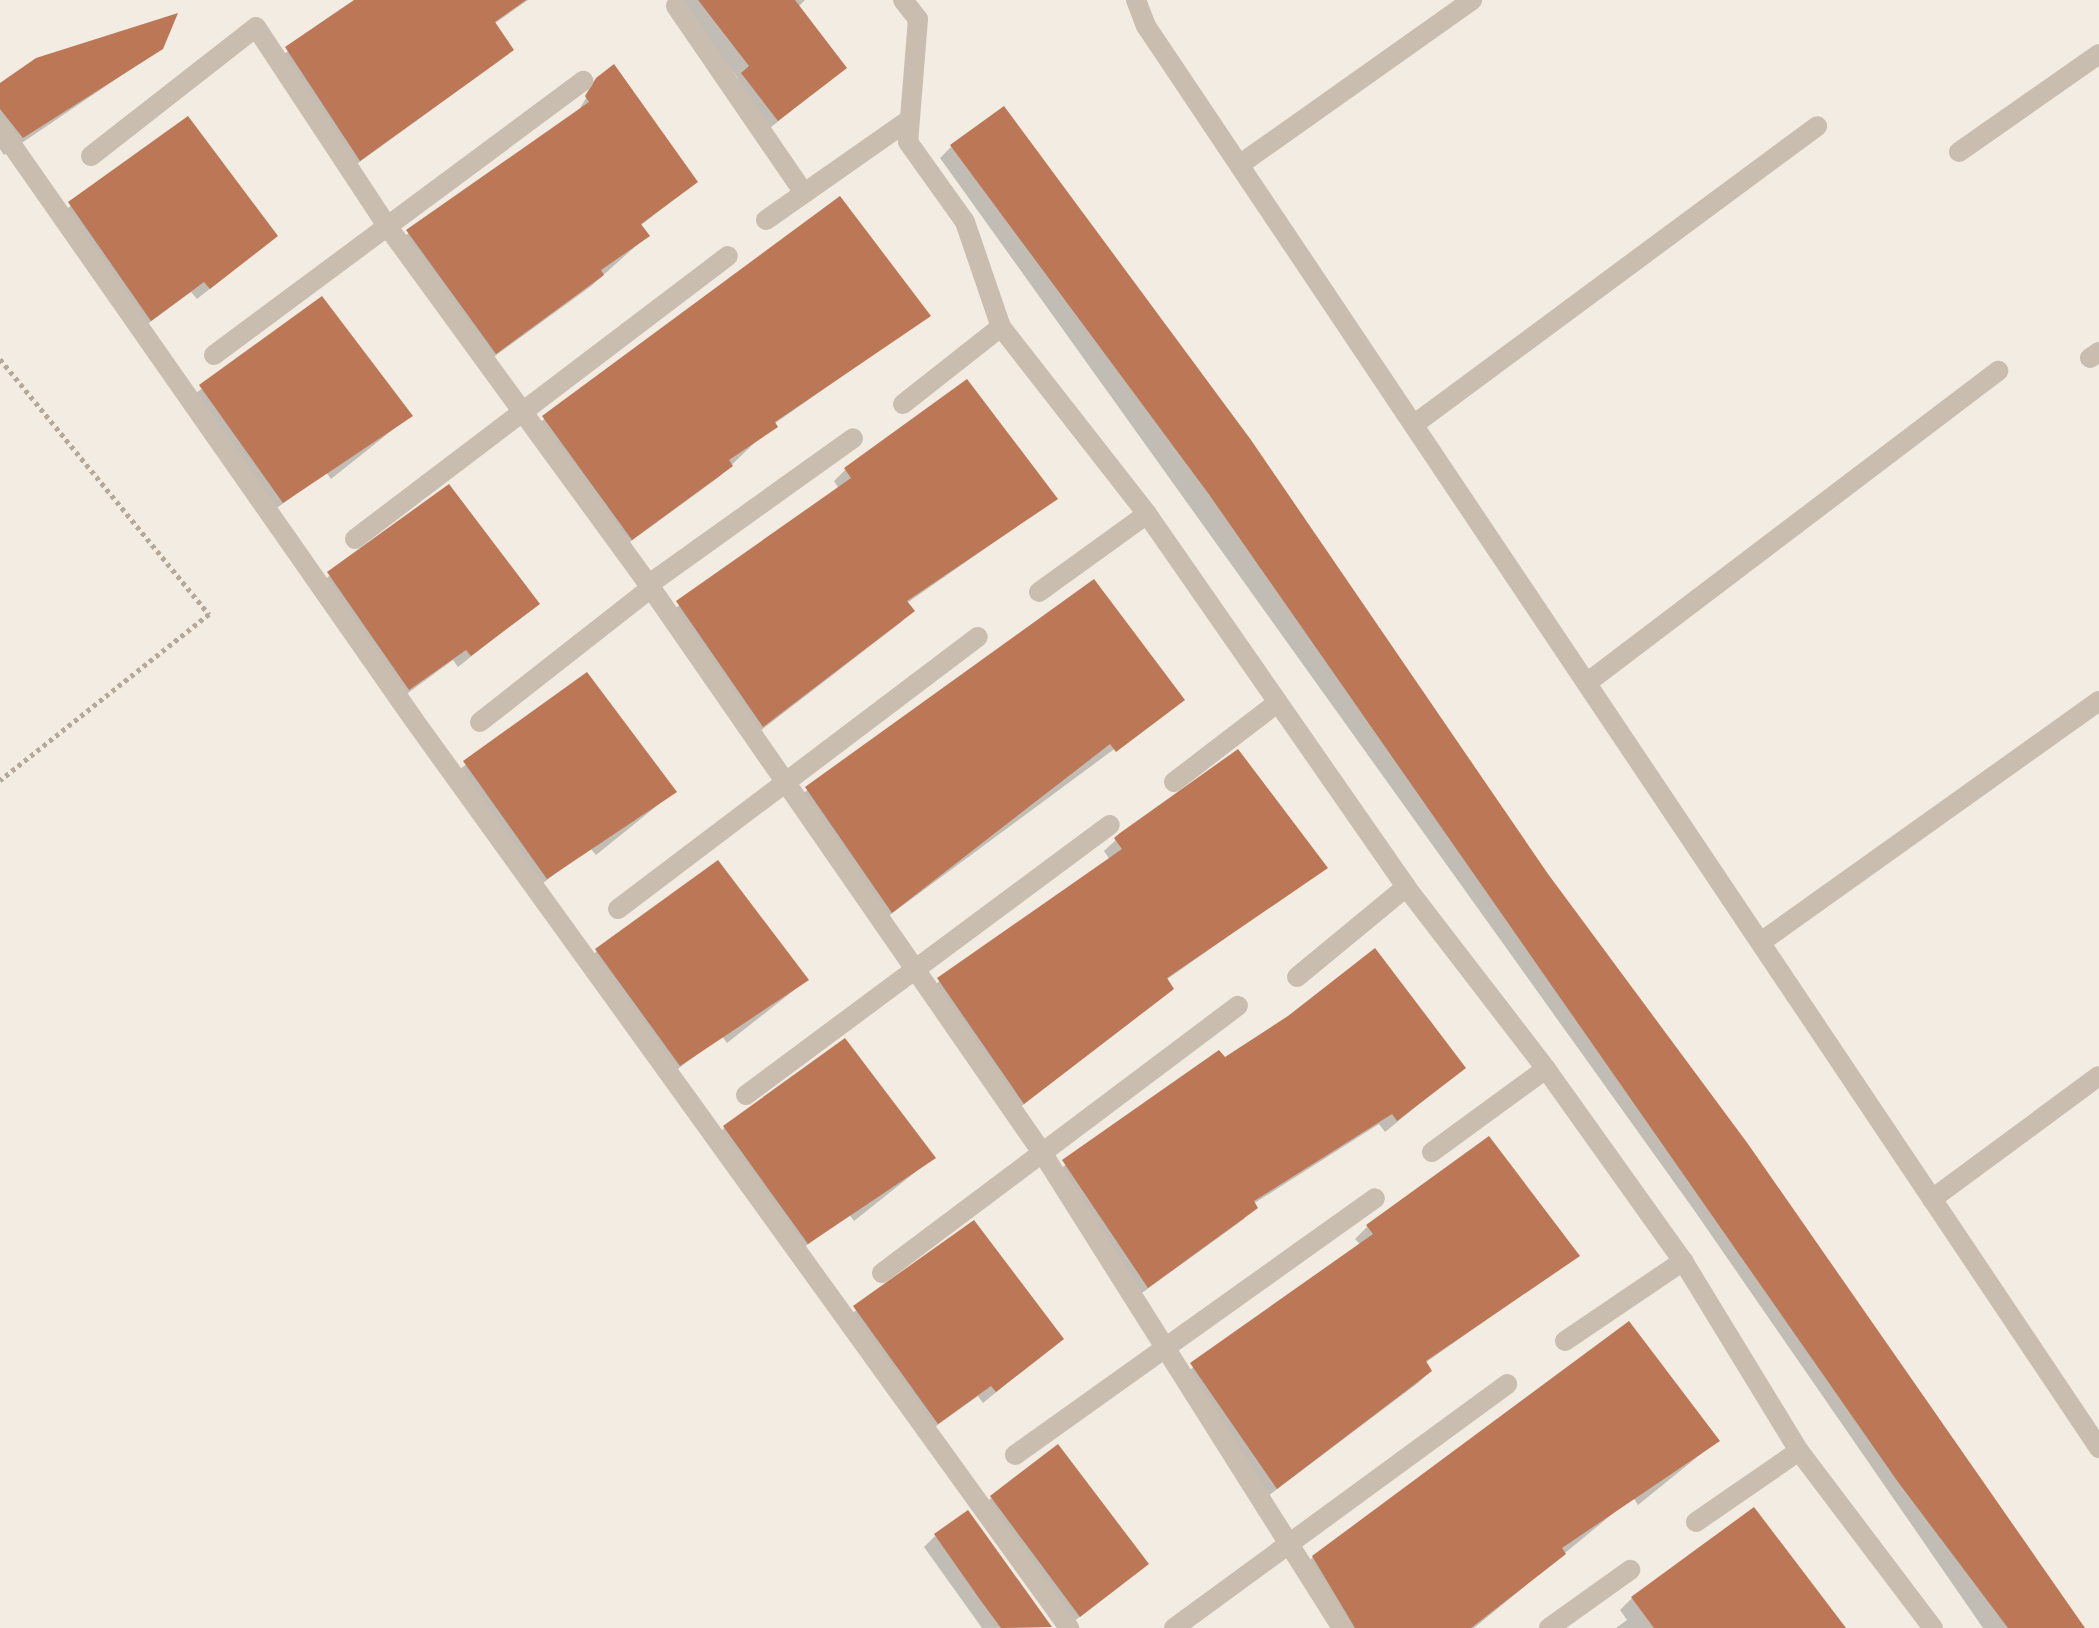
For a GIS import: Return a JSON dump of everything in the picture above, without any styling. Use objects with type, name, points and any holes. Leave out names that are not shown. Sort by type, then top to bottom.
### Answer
[{"type":"street","points":[[903,0],[918,19],[906,122],[908,142],[965,222],[1001,327],[1147,514],[1406,887],[1546,1069],[1683,1261],[1799,1451],[1933,1628]]},
{"type":"street","points":[[1136,0],[1146,26],[1242,163],[2099,1448]]},
{"type":"street","points":[[1242,163],[1472,0]]},
{"type":"street","points":[[676,6],[804,193]]},
{"type":"street","points":[[91,156],[256,27],[385,223],[649,586],[1043,1154],[1169,1351],[1285,1546],[1342,1628]]},
{"type":"street","points":[[1959,152],[2099,54]]},
{"type":"street","points":[[214,355],[385,223],[583,81]]},
{"type":"street","points":[[766,220],[906,122]]},
{"type":"street","points":[[1416,423],[1817,126]]},
{"type":"street","points":[[0,128],[414,720],[1069,1628]]},
{"type":"street","points":[[355,539],[519,410],[728,256]]},
{"type":"street","points":[[903,404],[1001,327]]},
{"type":"street","points":[[1588,682],[1998,371]]},
{"type":"street","points":[[480,722],[649,586],[853,438]]},
{"type":"street","points":[[1039,592],[1147,514]]},
{"type":"street","points":[[618,909],[783,780],[978,637]]},
{"type":"street","points":[[1761,942],[2099,701]]},
{"type":"street","points":[[1174,782],[1277,703]]},
{"type":"street","points":[[746,1095],[913,967],[1110,825]]},
{"type":"street","points":[[1297,977],[1406,887]]},
{"type":"street","points":[[882,1273],[1238,1006]]},
{"type":"street","points":[[1432,1152],[1546,1069]]},
{"type":"street","points":[[1932,1199],[2099,1076]]},
{"type":"street","points":[[1015,1455],[1169,1351],[1375,1198]]},
{"type":"street","points":[[1565,1341],[1683,1261]]},
{"type":"street","points":[[1174,1628],[1507,1384]]},
{"type":"street","points":[[1696,1522],[1799,1451]]},
{"type":"street","points":[[1549,1628],[1630,1570]]},
{"type":"path","points":[[0,359],[209,614],[0,780]]},
{"type":"building","points":[[354,0],[526,0],[495,22],[514,50],[360,161],[285,47]]},
{"type":"building","points":[[698,0],[795,0],[847,68],[778,121],[741,73],[749,66]]},
{"type":"building","points":[[178,13],[163,49],[23,138],[0,109],[0,83],[36,58]]},
{"type":"building","points":[[614,64],[698,182],[641,224],[650,236],[601,270],[604,275],[496,354],[406,230],[589,102],[585,96],[596,78]]},
{"type":"building","points":[[1004,106],[1251,440],[1548,874],[1748,1144],[2085,1628],[2008,1628],[1898,1482],[1208,493],[950,145]]},
{"type":"building","points":[[188,116],[278,236],[210,289],[204,282],[151,321],[68,202]]},
{"type":"building","points":[[840,196],[931,316],[775,422],[778,427],[729,460],[733,466],[632,540],[542,416]]},
{"type":"building","points":[[322,296],[413,416],[283,503],[199,385]]},
{"type":"building","points":[[967,379],[1058,499],[907,601],[915,611],[763,727],[676,601],[851,478],[844,468]]},
{"type":"building","points":[[449,484],[540,604],[471,656],[466,650],[409,690],[327,572]]},
{"type":"building","points":[[1094,579],[1185,700],[1116,752],[1110,744],[892,913],[805,787]]},
{"type":"building","points":[[587,672],[677,792],[547,879],[463,761]]},
{"type":"building","points":[[1238,749],[1328,868],[1167,978],[1174,989],[1024,1104],[937,978],[1122,849],[1114,838]]},
{"type":"building","points":[[718,860],[809,980],[680,1066],[595,949]]},
{"type":"building","points":[[1375,948],[1466,1068],[1397,1121],[1392,1114],[1254,1201],[1258,1208],[1148,1288],[1062,1160],[1219,1050],[1225,1057],[1288,1016]]},
{"type":"building","points":[[845,1038],[936,1158],[808,1244],[723,1126]]},
{"type":"building","points":[[1489,1136],[1580,1256],[1426,1361],[1432,1371],[1277,1489],[1190,1363],[1373,1234],[1366,1225]]},
{"type":"building","points":[[974,1220],[1064,1339],[996,1392],[991,1386],[938,1424],[853,1306]]},
{"type":"building","points":[[1629,1321],[1720,1441],[1562,1548],[1566,1554],[1471,1628],[1355,1628],[1312,1556]]},
{"type":"building","points":[[1058,1444],[1149,1564],[1080,1617],[990,1496]]},
{"type":"building","points":[[1754,1507],[1846,1628],[1654,1628],[1631,1597]]},
{"type":"building","points":[[968,1510],[1052,1627],[1001,1628],[981,1601],[934,1534]]}]
